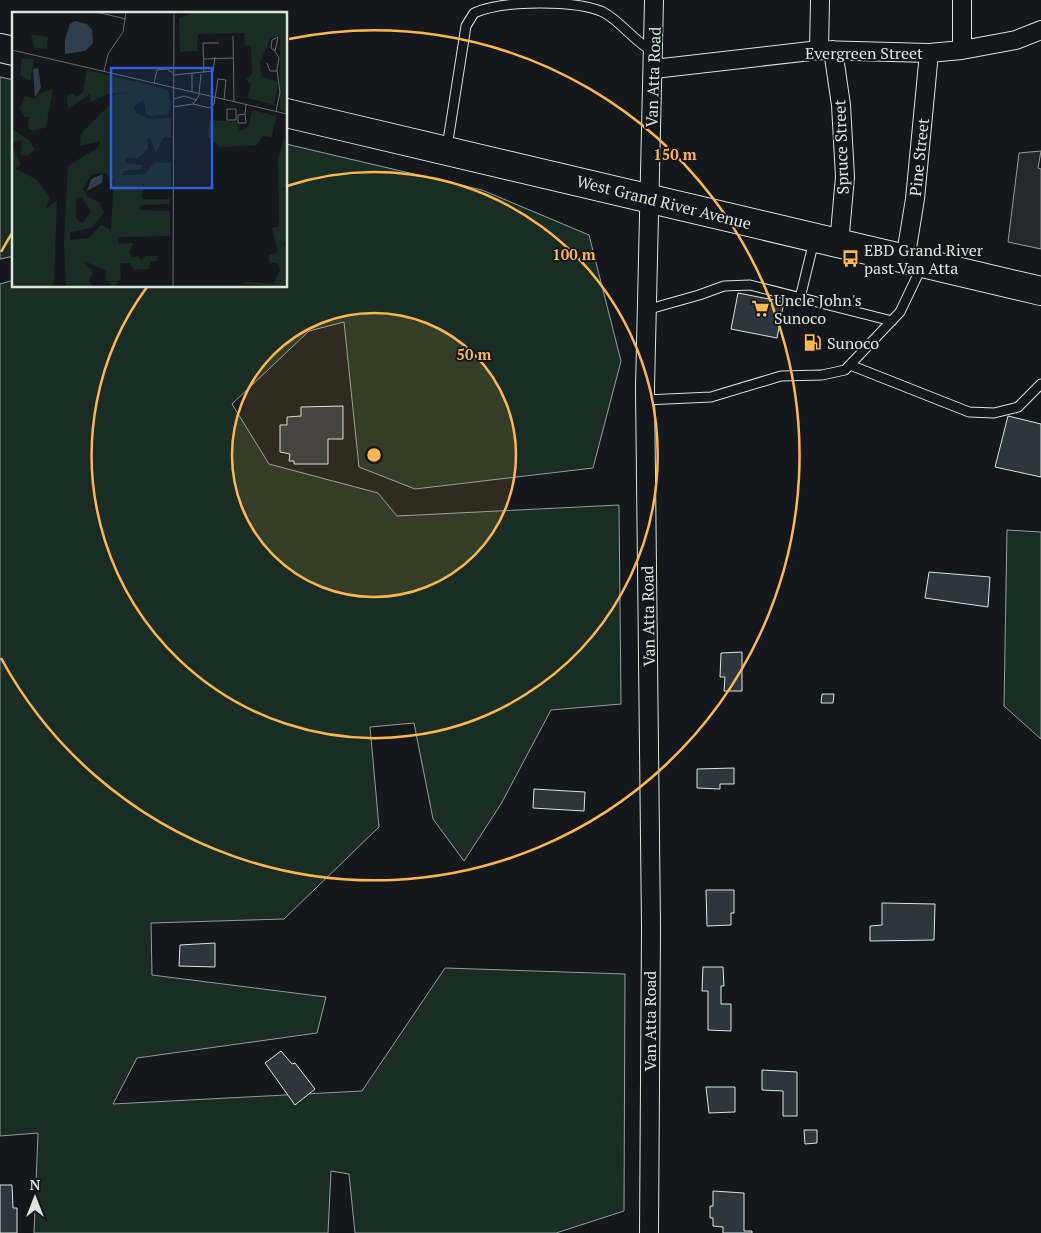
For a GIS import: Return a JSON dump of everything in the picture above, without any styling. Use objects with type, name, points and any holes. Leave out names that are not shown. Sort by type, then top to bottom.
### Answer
[{"type":"main road","name":"West Grand River Avenue","points":[[288,113],[1041,291]]},
{"type":"street","name":"Van Atta Road","points":[[649,1233],[651,928],[645,400],[654,0]]},
{"type":"street","name":"Spruce Street","points":[[820,0],[826,50],[842,105],[845,177],[827,242]]},
{"type":"street","points":[[962,0],[962,50]]},
{"type":"street","name":"Evergreen Street","points":[[654,61],[826,50],[929,53],[962,50],[1016,40],[1041,30]]},
{"type":"street","name":"Pine Street","points":[[914,262],[913,217],[929,53]]},
{"type":"lane","points":[[447,150],[466,26],[474,13],[516,4],[580,4],[602,12],[639,44],[654,61]]},
{"type":"lane","points":[[800,298],[827,242]]},
{"type":"lane","points":[[645,400],[711,397],[781,376],[822,375],[845,370],[900,312],[914,262]]},
{"type":"lane","points":[[646,310],[724,286],[750,285],[892,321]]},
{"type":"lane","points":[[850,365],[968,412],[994,413],[1018,407],[1041,384]]},
{"type":"green space","points":[[0,77],[12,80],[12,256],[0,259]]},
{"type":"green space","points":[[288,144],[482,190],[589,235],[621,361],[593,468],[415,489],[359,467],[344,322],[309,331],[232,404],[269,464],[378,493],[397,516],[619,505],[621,704],[551,710],[501,804],[464,861],[433,819],[414,723],[370,727],[379,827],[284,919],[151,923],[152,975],[326,997],[317,1033],[137,1058],[113,1104],[362,1091],[445,968],[625,974],[624,1211],[556,1233],[355,1233],[349,1174],[331,1171],[328,1233],[34,1233],[38,1133],[0,1136],[0,284],[12,281],[12,288],[288,288]]},
{"type":"green space","points":[[1007,530],[1041,532],[1041,739],[1004,706]]},
{"type":"shaded area","points":[[1041,151],[1038,168],[1041,169],[1041,249],[1008,242],[1019,153]]},
{"type":"building","points":[[738,293],[784,302],[777,338],[731,329]]},
{"type":"building","points":[[343,406],[343,439],[328,439],[328,464],[294,464],[294,461],[289,461],[290,454],[280,452],[280,425],[287,425],[287,417],[301,416],[301,407]]},
{"type":"building","points":[[1008,416],[1041,424],[1041,477],[995,467]]},
{"type":"building","points":[[929,572],[990,577],[988,607],[925,598]]},
{"type":"building","points":[[742,652],[742,691],[724,691],[725,677],[720,677],[721,653]]},
{"type":"building","points":[[822,694],[834,694],[833,703],[821,703]]},
{"type":"building","points":[[734,768],[734,784],[720,784],[720,789],[697,788],[697,769]]},
{"type":"building","points":[[534,789],[585,792],[584,811],[533,808]]},
{"type":"building","points":[[706,890],[734,890],[734,913],[731,913],[731,925],[707,926]]},
{"type":"building","points":[[882,903],[935,904],[934,940],[870,941],[870,926],[882,925]]},
{"type":"building","points":[[215,943],[215,967],[179,966],[180,945]]},
{"type":"building","points":[[703,967],[723,967],[724,986],[721,986],[721,1004],[731,1004],[731,1031],[708,1030],[708,991],[702,991]]},
{"type":"building","points":[[281,1051],[292,1064],[295,1063],[315,1089],[295,1105],[265,1063]]},
{"type":"building","points":[[762,1070],[797,1072],[797,1116],[783,1116],[783,1091],[762,1090]]},
{"type":"building","points":[[706,1087],[735,1087],[735,1112],[709,1113]]},
{"type":"building","points":[[804,1130],[817,1130],[817,1143],[805,1144]]},
{"type":"building","points":[[0,1185],[12,1185],[13,1208],[17,1208],[17,1233],[0,1233]]},
{"type":"building","points":[[713,1191],[744,1193],[744,1231],[752,1231],[752,1233],[723,1233],[723,1227],[713,1226],[713,1218],[710,1218],[710,1206],[713,1206]]},
{"type":"place","name":"EBD Grand River past Van Atta","points":[[850,259]]},
{"type":"place","name":"Uncle John's Sunoco","points":[[760,309]]},
{"type":"place","name":"Sunoco","points":[[813,343]]}]
